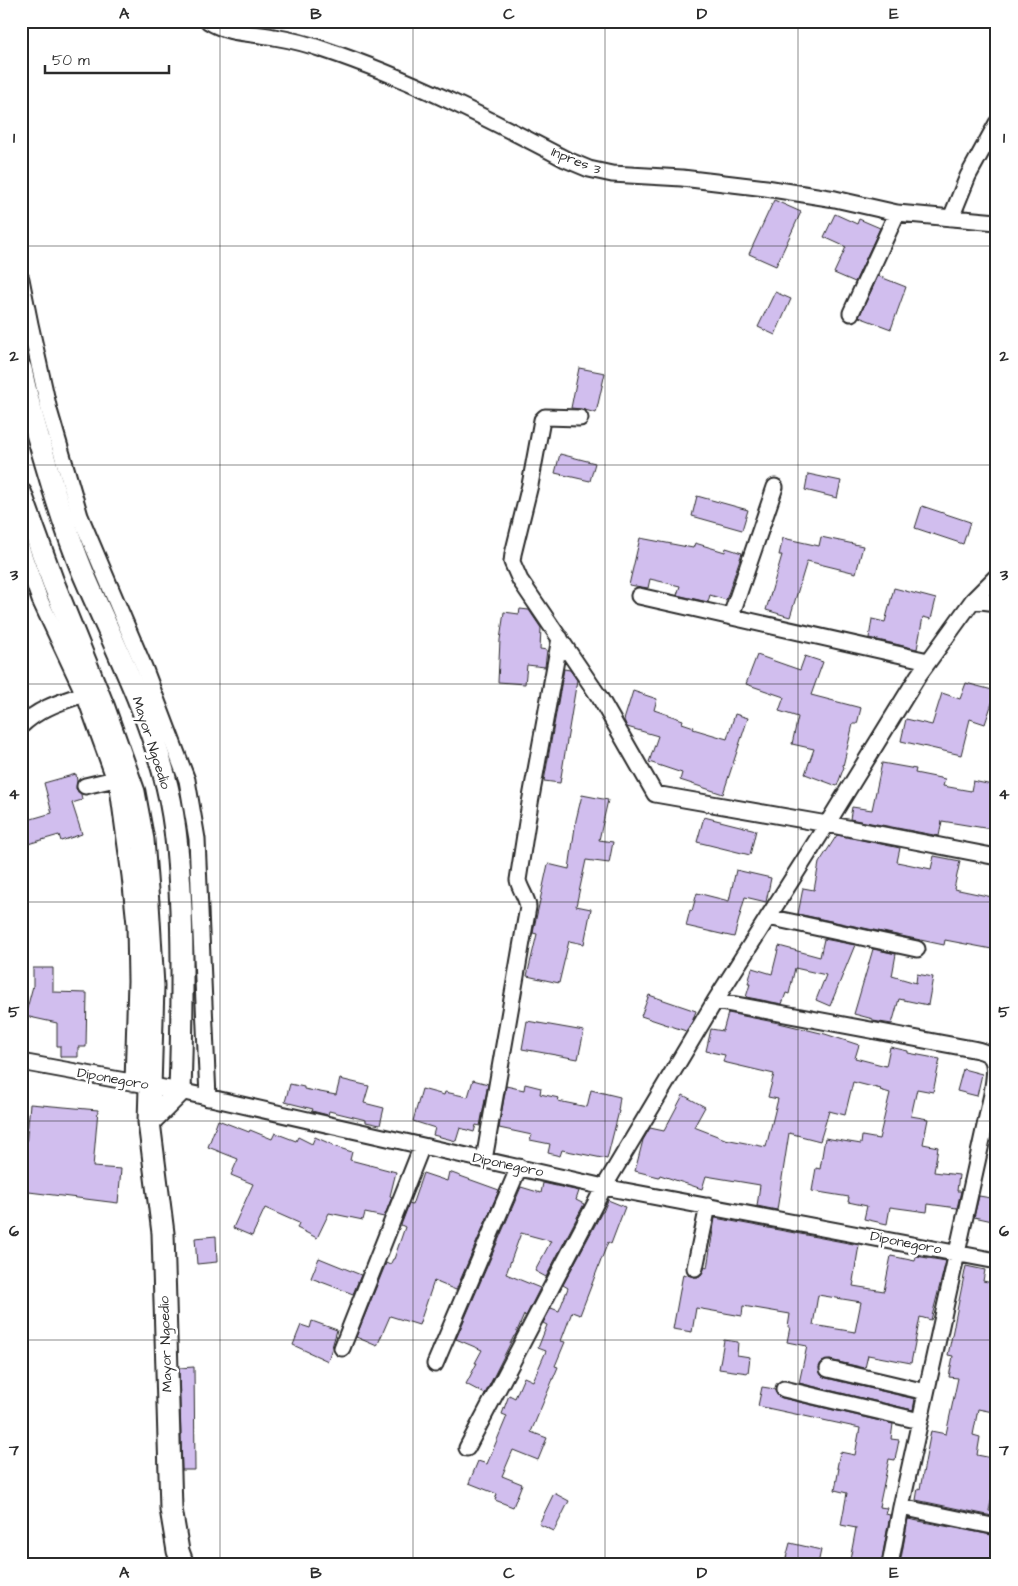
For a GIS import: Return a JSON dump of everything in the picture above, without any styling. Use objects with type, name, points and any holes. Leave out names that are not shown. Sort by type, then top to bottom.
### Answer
[{"type":"street","name":"Inpres 3","points":[[208,21],[224,30],[302,42],[359,61],[422,87],[565,159],[589,169],[612,174],[682,178],[766,188],[835,199],[897,213],[997,222]]},
{"type":"street","points":[[951,218],[968,176],[997,124]]},
{"type":"street","points":[[851,313],[897,213]]},
{"type":"street","points":[[21,279],[49,410],[80,516],[144,667],[187,780],[197,839],[208,1098]]},
{"type":"street","name":"Mayor Ngoedio","points":[[21,369],[32,416],[66,529],[83,573],[141,704],[167,786],[176,834],[182,944],[180,1091]]},
{"type":"street","points":[[580,418],[542,419],[530,485],[512,562],[520,580],[600,698],[655,794],[827,824],[997,857]]},
{"type":"street","points":[[731,616],[775,486]]},
{"type":"street","name":"Mayor Ngoedio","points":[[21,494],[53,582],[104,708],[134,792],[143,840],[153,986],[152,1036],[141,1084],[149,1122],[163,1233],[170,1509],[183,1565]]},
{"type":"street","points":[[21,546],[40,600],[81,695],[100,783],[130,876],[135,924],[141,1084]]},
{"type":"street","points":[[467,1448],[604,1187],[715,1001],[928,661],[972,600],[997,576]]},
{"type":"street","points":[[640,596],[928,661]]},
{"type":"street","points":[[972,600],[997,603]]},
{"type":"street","points":[[484,1160],[528,907],[518,880],[560,638]]},
{"type":"street","points":[[21,726],[36,712],[81,695]]},
{"type":"street","points":[[134,792],[167,786]]},
{"type":"street","points":[[768,917],[916,949]]},
{"type":"street","points":[[715,1001],[967,1048],[987,1053],[990,1056],[994,1069],[992,1094],[901,1507],[890,1565]]},
{"type":"street","name":"Diponegoro","points":[[21,1062],[180,1091],[604,1187],[997,1260]]},
{"type":"street","points":[[149,1122],[180,1091]]},
{"type":"street","points":[[342,1348],[422,1146]]},
{"type":"street","points":[[434,1364],[519,1167]]},
{"type":"street","points":[[695,1268],[708,1206]]},
{"type":"street","points":[[828,1369],[926,1392]]},
{"type":"street","points":[[784,1389],[920,1421]]},
{"type":"street","points":[[901,1507],[997,1526]]},
{"type":"building","points":[[774,200],[801,212],[776,266],[749,254]]},
{"type":"building","points":[[835,214],[857,224],[859,219],[880,228],[855,282],[834,273],[846,247],[824,237]]},
{"type":"building","points":[[878,276],[906,287],[891,329],[859,317]]},
{"type":"building","points":[[775,292],[791,299],[775,335],[758,327]]},
{"type":"building","points":[[579,368],[605,373],[596,413],[571,408]]},
{"type":"building","points":[[560,454],[595,463],[590,481],[555,473]]},
{"type":"building","points":[[808,474],[841,481],[837,498],[805,490]]},
{"type":"building","points":[[697,496],[748,510],[742,530],[692,516]]},
{"type":"building","points":[[922,506],[970,522],[963,544],[915,528]]},
{"type":"building","points":[[821,537],[863,546],[856,573],[807,561],[790,617],[766,610],[782,555],[779,555],[783,538],[819,546]]},
{"type":"building","points":[[640,538],[693,548],[695,543],[725,552],[726,548],[742,553],[726,600],[710,595],[708,602],[677,595],[680,586],[650,579],[648,588],[629,585]]},
{"type":"building","points":[[894,588],[936,599],[931,619],[923,617],[917,649],[869,638],[872,619],[885,622]]},
{"type":"building","points":[[520,609],[529,610],[541,628],[540,649],[547,650],[545,667],[527,665],[525,684],[498,682],[500,640],[504,612],[519,614]]},
{"type":"building","points":[[757,655],[800,670],[805,656],[823,662],[811,695],[861,708],[857,724],[853,724],[844,767],[837,786],[805,774],[814,749],[792,744],[798,717],[779,711],[784,697],[746,684]]},
{"type":"building","points":[[564,669],[570,670],[577,680],[560,783],[544,781]]},
{"type":"building","points":[[966,683],[996,691],[985,724],[970,719],[961,755],[901,741],[906,719],[932,725],[942,693],[960,699]]},
{"type":"building","points":[[633,691],[657,699],[654,710],[683,720],[682,723],[694,727],[693,729],[727,739],[735,714],[748,718],[723,794],[680,780],[682,773],[649,762],[658,736],[627,727],[624,720]]},
{"type":"building","points":[[882,763],[916,769],[915,773],[945,779],[943,786],[971,791],[973,781],[997,786],[997,830],[942,821],[939,836],[850,819],[852,807],[872,810]]},
{"type":"building","points":[[76,774],[76,789],[81,794],[82,800],[72,803],[82,834],[61,841],[59,835],[21,846],[21,822],[52,813],[44,783]]},
{"type":"building","points":[[582,795],[608,800],[599,840],[613,842],[609,863],[586,860],[576,906],[591,909],[584,944],[569,941],[559,983],[527,976],[537,934],[533,933],[548,864],[569,869],[576,820]]},
{"type":"building","points":[[704,817],[756,830],[750,855],[697,842]]},
{"type":"building","points":[[837,835],[900,848],[897,862],[931,869],[934,856],[960,861],[954,889],[997,898],[997,950],[945,940],[944,945],[798,914],[803,888],[814,890],[819,863]]},
{"type":"building","points":[[736,870],[771,878],[766,902],[745,897],[734,937],[686,926],[697,893],[729,901]]},
{"type":"building","points":[[824,939],[855,945],[830,1006],[816,1000],[826,975],[795,968],[789,994],[786,993],[782,1004],[746,997],[752,968],[772,974],[779,946],[820,957]]},
{"type":"building","points":[[873,949],[896,954],[892,976],[916,983],[917,974],[933,977],[928,1005],[899,999],[892,1024],[873,1021],[873,1019],[854,1014]]},
{"type":"building","points":[[33,968],[53,968],[53,992],[87,993],[86,1047],[78,1047],[78,1057],[60,1057],[60,1046],[57,1046],[57,1023],[25,1016],[33,986]]},
{"type":"building","points":[[649,995],[696,1011],[686,1031],[641,1016]]},
{"type":"building","points":[[728,1013],[825,1034],[859,1045],[855,1058],[886,1066],[890,1047],[908,1051],[908,1053],[940,1059],[933,1092],[917,1089],[911,1116],[928,1119],[923,1144],[938,1147],[934,1172],[959,1175],[957,1191],[961,1191],[957,1208],[928,1204],[927,1212],[890,1207],[887,1224],[864,1219],[867,1206],[848,1202],[849,1197],[812,1191],[816,1168],[820,1169],[825,1138],[861,1144],[862,1136],[879,1139],[890,1093],[853,1082],[845,1115],[829,1111],[820,1141],[789,1133],[777,1210],[757,1206],[760,1185],[706,1176],[702,1189],[660,1175],[659,1177],[635,1171],[643,1140],[650,1128],[664,1131],[683,1095],[705,1107],[694,1127],[725,1139],[766,1147],[778,1099],[768,1097],[774,1074],[723,1062],[725,1055],[706,1051],[711,1029],[723,1031]]},
{"type":"building","points":[[527,1021],[584,1031],[578,1059],[522,1049]]},
{"type":"building","points":[[963,1069],[982,1074],[977,1096],[957,1091]]},
{"type":"building","points":[[340,1079],[369,1086],[364,1103],[384,1108],[380,1125],[329,1111],[328,1115],[285,1102],[290,1084],[304,1087],[304,1089],[336,1095]]},
{"type":"building","points":[[473,1080],[488,1084],[480,1126],[476,1125],[474,1132],[460,1128],[456,1141],[433,1135],[435,1128],[413,1121],[422,1089],[444,1095],[445,1092],[468,1097]]},
{"type":"building","points":[[525,1084],[541,1088],[540,1094],[559,1098],[558,1101],[587,1107],[591,1090],[620,1097],[619,1111],[607,1159],[562,1150],[560,1156],[548,1153],[550,1144],[530,1140],[532,1135],[499,1128],[506,1086],[524,1090]]},
{"type":"building","points":[[30,1104],[98,1110],[93,1167],[121,1169],[118,1203],[21,1191],[21,1157],[25,1157]]},
{"type":"building","points":[[218,1120],[272,1139],[275,1133],[296,1141],[298,1137],[312,1144],[315,1137],[333,1146],[352,1152],[350,1160],[396,1172],[390,1196],[392,1197],[384,1217],[365,1213],[363,1220],[329,1213],[317,1238],[297,1228],[299,1223],[265,1208],[252,1236],[233,1228],[253,1184],[231,1175],[238,1159],[208,1147]]},
{"type":"building","points":[[449,1172],[499,1190],[456,1290],[434,1281],[419,1325],[390,1316],[377,1346],[356,1337],[386,1263],[390,1265],[394,1259],[405,1227],[401,1225],[409,1204],[412,1205],[423,1173],[447,1181]]},
{"type":"building","points":[[543,1183],[579,1191],[576,1200],[584,1204],[546,1277],[535,1271],[551,1241],[521,1233],[506,1274],[540,1288],[526,1316],[524,1315],[485,1394],[466,1384],[482,1350],[456,1339],[521,1187],[541,1193]]},
{"type":"building","points":[[979,1196],[997,1199],[997,1222],[974,1217]]},
{"type":"building","points":[[608,1200],[625,1207],[611,1244],[608,1242],[580,1315],[572,1312],[561,1341],[565,1342],[555,1366],[558,1367],[531,1432],[547,1438],[538,1460],[513,1450],[502,1476],[522,1484],[513,1507],[495,1500],[497,1494],[469,1483],[478,1461],[487,1464],[507,1416],[502,1414],[509,1395],[515,1398],[524,1377],[533,1381],[546,1351],[538,1348],[547,1325],[543,1323],[551,1308],[559,1311],[568,1288],[563,1285]]},
{"type":"building","points":[[715,1218],[859,1245],[853,1286],[884,1291],[891,1256],[915,1261],[916,1256],[946,1261],[931,1320],[920,1317],[911,1363],[868,1355],[865,1368],[830,1360],[822,1362],[819,1367],[821,1375],[826,1378],[915,1399],[913,1410],[799,1383],[807,1346],[787,1342],[790,1314],[743,1306],[742,1316],[696,1308],[692,1332],[673,1329],[683,1274],[700,1277],[705,1267],[707,1268]],"holes":[[[818,1295],[861,1302],[855,1332],[813,1325]]]},
{"type":"building","points":[[216,1236],[217,1262],[197,1264],[195,1238]]},
{"type":"building","points":[[319,1258],[361,1275],[353,1294],[311,1278]]},
{"type":"building","points":[[966,1266],[985,1270],[983,1281],[997,1284],[997,1395],[993,1412],[978,1409],[973,1435],[980,1437],[977,1455],[997,1459],[997,1472],[989,1511],[997,1512],[997,1517],[916,1500],[918,1488],[920,1489],[931,1431],[946,1434],[958,1378],[949,1377],[953,1356],[948,1355]]},
{"type":"building","points":[[312,1321],[337,1330],[328,1361],[293,1345],[301,1325],[310,1328]]},
{"type":"building","points":[[724,1340],[738,1342],[737,1355],[750,1357],[748,1373],[719,1369]]},
{"type":"building","points":[[194,1367],[195,1470],[182,1470],[179,1368]]},
{"type":"building","points":[[762,1387],[775,1389],[777,1395],[782,1398],[893,1424],[891,1439],[899,1440],[895,1460],[889,1459],[879,1507],[887,1508],[885,1514],[890,1515],[881,1563],[876,1562],[875,1565],[849,1565],[856,1528],[841,1525],[847,1493],[835,1490],[840,1452],[855,1455],[860,1428],[758,1406]]},
{"type":"building","points":[[554,1493],[569,1501],[554,1531],[539,1524]]},
{"type":"building","points":[[908,1519],[997,1536],[997,1565],[900,1564]]},
{"type":"building","points":[[790,1543],[821,1550],[818,1564],[786,1558]]}]
